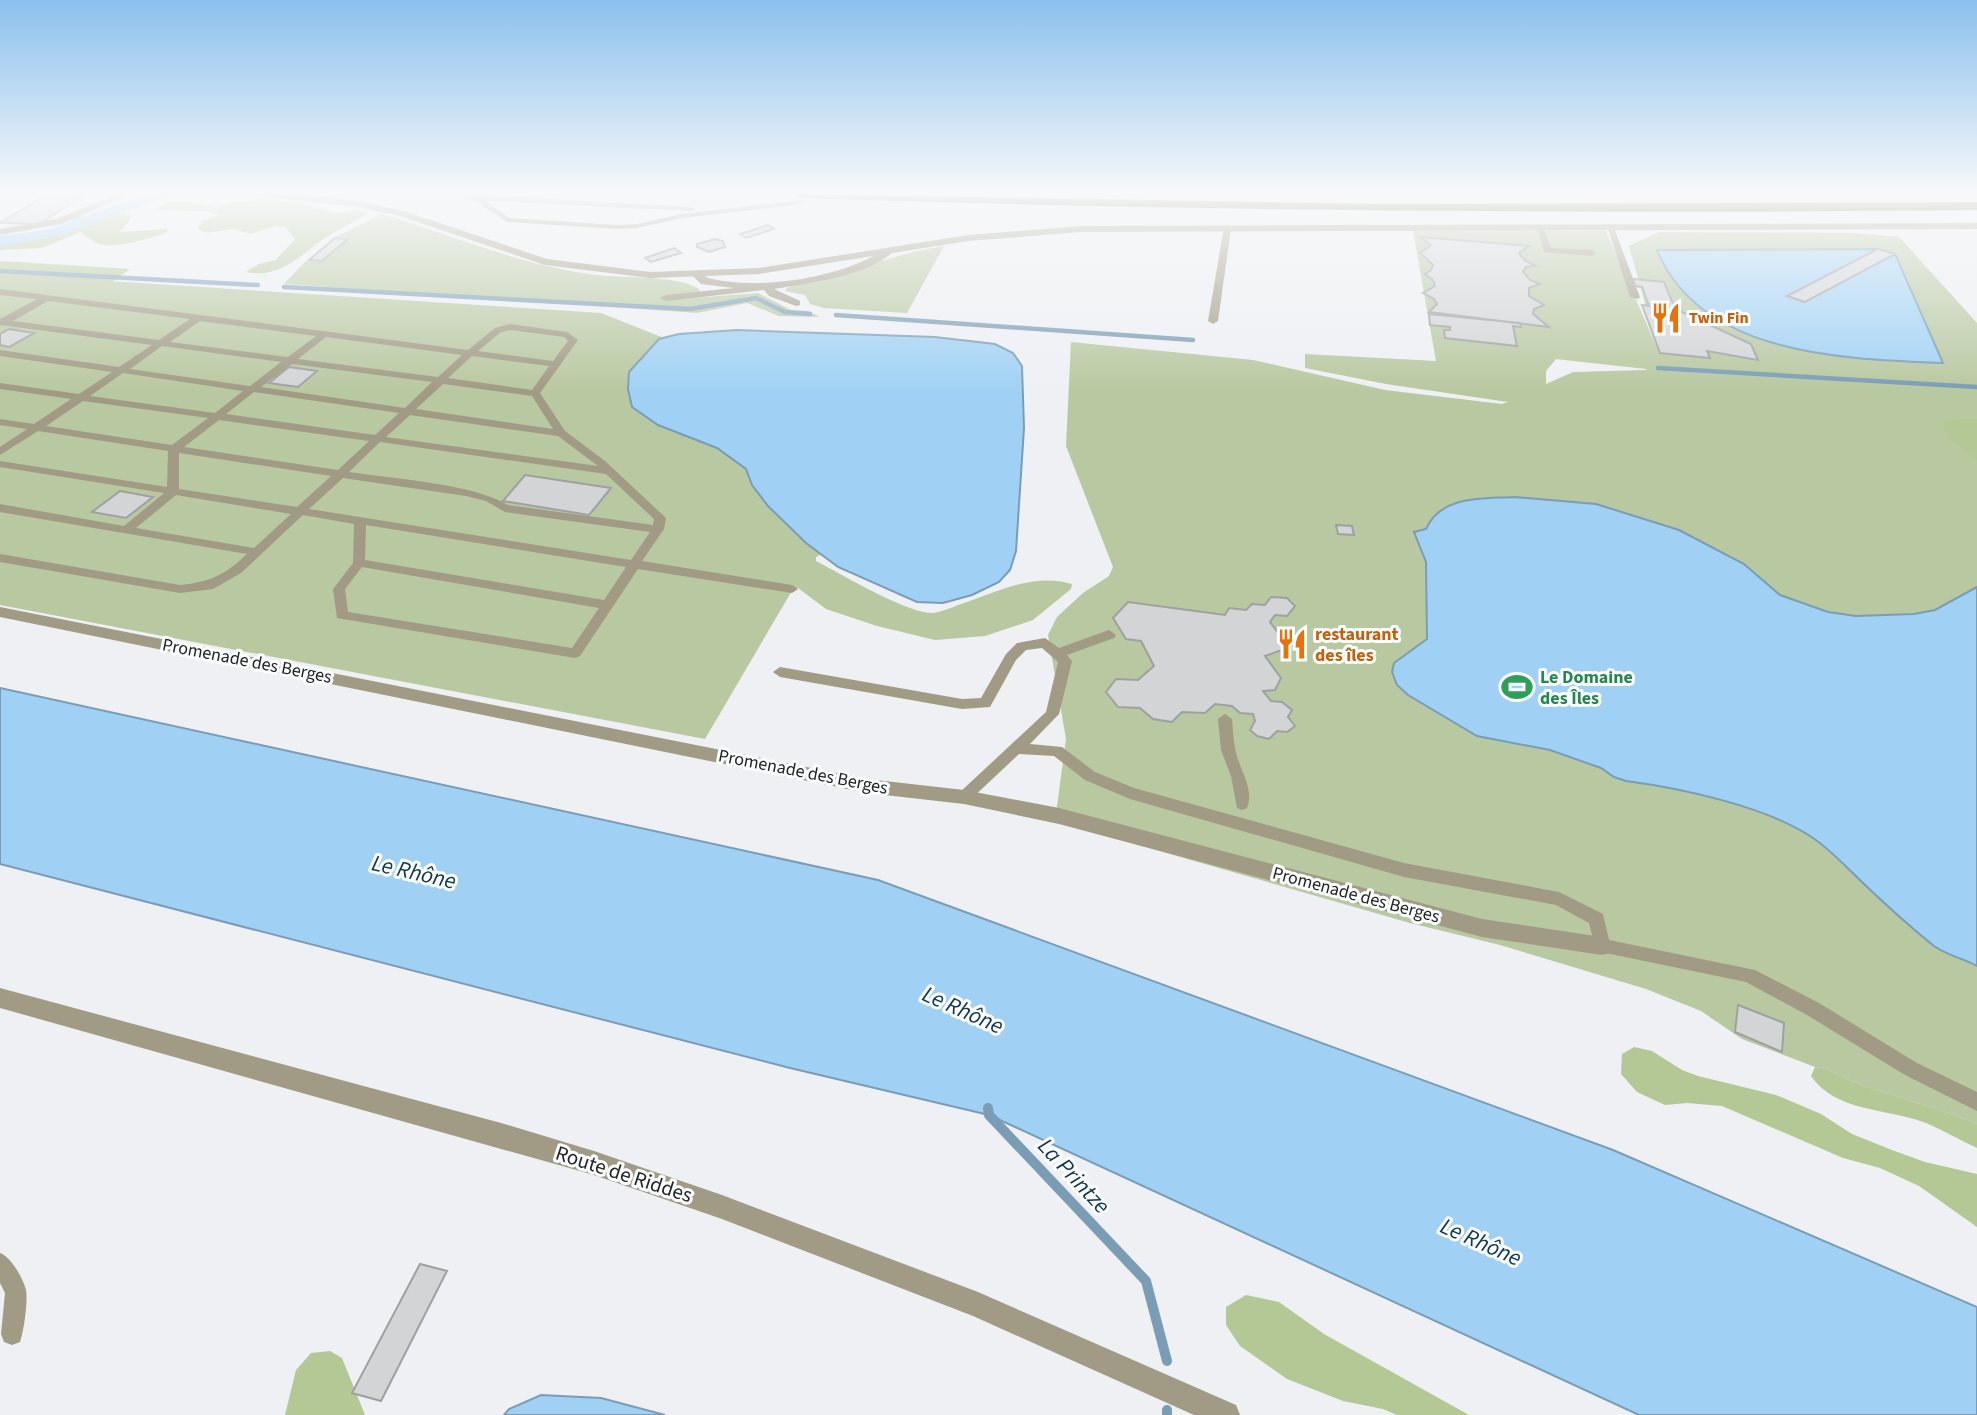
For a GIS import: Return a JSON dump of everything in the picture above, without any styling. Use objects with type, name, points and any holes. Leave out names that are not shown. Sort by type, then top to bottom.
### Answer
[{"type":"street","points":[[538,260],[616,273],[698,275],[759,271],[831,260]]},
{"type":"street","points":[[666,298],[767,287],[877,260]]},
{"type":"street","points":[[698,275],[705,282],[767,287],[773,294],[796,303]]},
{"type":"street","name":"Promenade des Berges","points":[[0,612],[867,786],[964,797],[1059,816],[1482,928],[1602,946]]},
{"type":"street","name":"Route de Riddes","points":[[0,998],[594,1163],[722,1207],[966,1300],[1226,1415]]},
{"type":"lane","points":[[1213,321],[1222,260]]},
{"type":"lane","points":[[1621,260],[1635,297]]},
{"type":"lane","points":[[0,292],[556,364]]},
{"type":"lane","points":[[1,323],[46,298]]},
{"type":"lane","points":[[0,452],[198,318]]},
{"type":"lane","points":[[1,323],[535,393],[561,433],[609,471],[660,518],[658,529],[575,653],[342,615],[339,589],[359,563],[360,521]]},
{"type":"lane","points":[[0,558],[180,589],[209,586],[237,570],[498,330],[510,327],[567,335],[573,340],[535,393]]},
{"type":"lane","points":[[174,449],[324,334]]},
{"type":"lane","points":[[0,354],[561,433]]},
{"type":"lane","points":[[0,386],[609,471]]},
{"type":"lane","points":[[0,422],[466,492],[490,499],[505,508],[658,529]]},
{"type":"lane","points":[[126,530],[173,492],[174,449]]},
{"type":"lane","points":[[0,464],[792,589]]},
{"type":"lane","points":[[0,508],[256,552]]},
{"type":"lane","points":[[359,563],[607,605]]},
{"type":"lane","points":[[1057,654],[1109,635]]},
{"type":"lane","points":[[780,672],[962,704],[985,703],[1011,657],[1021,646],[1045,643],[1065,661],[1052,714],[964,797]]},
{"type":"lane","points":[[1225,719],[1228,750],[1238,776],[1242,804]]},
{"type":"lane","points":[[1016,748],[1057,751],[1090,776],[1129,793],[1404,870],[1559,899],[1597,919],[1602,946],[1749,975],[1813,1009],[1911,1069],[1977,1102]]},
{"type":"lane","points":[[0,1263],[16,1292],[12,1334]]},
{"type":"green space","points":[[276,260],[296,260],[269,272],[246,272],[259,264]]},
{"type":"green space","points":[[524,260],[588,274],[676,281],[699,289],[700,294],[663,296],[666,300],[758,293],[791,310],[808,311],[820,317],[779,316],[747,303],[697,313],[284,284],[306,261]]},
{"type":"green space","points":[[884,260],[936,260],[907,313],[824,308],[810,304],[805,295],[785,291],[788,287]]},
{"type":"green space","name":"Le Domaine des Îles","points":[[1418,260],[1619,260],[1658,350],[1633,260],[1920,260],[1977,323],[1977,1124],[1861,1085],[1742,1039],[1701,1011],[1646,989],[1500,945],[1410,923],[1055,821],[1066,739],[1048,635],[1057,617],[1083,593],[1109,576],[1113,567],[1066,446],[1071,342],[1253,360],[1385,390],[1502,404],[1508,402],[1386,384],[1305,368],[1305,354],[1436,361]],"holes":[[[1556,359],[1647,370],[1573,372],[1546,384],[1546,371]]]},
{"type":"green space","points":[[0,261],[130,269],[112,282],[0,274]]},
{"type":"green space","points":[[0,274],[601,313],[664,338],[659,339],[658,425],[717,448],[746,469],[752,485],[806,543],[822,554],[816,557],[816,561],[892,600],[922,612],[946,610],[1028,582],[1057,581],[1072,584],[1071,589],[1033,620],[985,636],[935,640],[877,626],[826,609],[798,588],[793,589],[705,739],[0,605]]},
{"type":"green space","points":[[1977,419],[1977,461],[1951,440],[1944,429],[1943,422]]},
{"type":"green space","points":[[1634,1047],[1652,1051],[1682,1070],[1698,1076],[1776,1095],[1821,1114],[1852,1134],[1892,1150],[1925,1162],[1977,1174],[1977,1227],[1919,1186],[1880,1168],[1843,1158],[1722,1106],[1687,1103],[1665,1105],[1637,1092],[1621,1074],[1622,1054]]},
{"type":"green space","points":[[1815,1067],[1977,1124],[1977,1148],[1923,1122],[1847,1103],[1821,1088],[1811,1076]]},
{"type":"green space","points":[[1246,1295],[1279,1302],[1324,1334],[1469,1415],[1397,1415],[1383,1409],[1343,1401],[1287,1379],[1240,1346],[1226,1325],[1226,1307]]},
{"type":"green space","points":[[330,1351],[342,1358],[365,1415],[285,1415],[296,1370],[311,1353]]},
{"type":"water","points":[[1663,260],[1857,260],[1788,296],[1804,302],[1884,260],[1898,260],[1943,363],[1863,359],[1779,345],[1741,331],[1706,312],[1678,285]]},
{"type":"water","points":[[737,330],[935,337],[995,344],[1013,353],[1022,366],[1024,428],[1016,551],[1010,570],[999,582],[972,595],[943,603],[917,602],[838,567],[806,543],[768,506],[752,485],[746,469],[717,448],[658,425],[632,407],[628,389],[629,372],[659,339],[679,334]]},
{"type":"water","points":[[1514,497],[1596,504],[1679,530],[1744,564],[1780,595],[1828,612],[1856,616],[1914,614],[1935,610],[1977,587],[1977,966],[1934,946],[1824,846],[1791,825],[1721,800],[1626,781],[1601,768],[1550,750],[1477,736],[1408,695],[1397,685],[1392,672],[1394,663],[1427,639],[1426,562],[1414,532],[1426,529],[1433,518],[1452,504],[1476,499]]},
{"type":"water","name":"Le Rhône","points":[[0,688],[878,880],[1613,1150],[1977,1307],[1977,1415],[1639,1415],[989,1115],[790,1068],[0,864]]},
{"type":"water","points":[[541,1395],[601,1398],[665,1415],[504,1415],[509,1409]]},
{"type":"building","points":[[1428,260],[1524,260],[1536,266],[1526,267],[1523,272],[1530,280],[1540,284],[1529,288],[1529,296],[1544,305],[1534,309],[1533,314],[1549,327],[1429,312],[1437,304],[1423,293],[1435,286],[1433,280],[1425,274],[1433,265]]},
{"type":"building","points":[[1857,260],[1884,260],[1805,302],[1787,296]]},
{"type":"building","points":[[1633,279],[1664,282],[1675,309],[1751,344],[1758,360],[1707,351],[1710,358],[1660,353],[1642,305],[1649,306],[1642,287],[1635,286]]},
{"type":"building","points":[[1429,314],[1520,323],[1521,327],[1513,326],[1517,346],[1445,338],[1444,330],[1450,330],[1450,327],[1430,325]]},
{"type":"building","points":[[9,329],[34,333],[9,347],[0,345],[0,334]]},
{"type":"building","points":[[289,367],[317,371],[298,387],[269,383]]},
{"type":"building","points":[[525,475],[611,488],[589,515],[503,501]]},
{"type":"building","points":[[120,491],[153,497],[126,518],[92,512]]},
{"type":"building","points":[[1336,525],[1352,526],[1354,535],[1338,534]]},
{"type":"building","points":[[1271,597],[1287,598],[1295,606],[1287,616],[1275,615],[1270,622],[1286,643],[1282,650],[1265,656],[1281,678],[1275,690],[1263,691],[1271,701],[1282,702],[1292,710],[1288,717],[1295,726],[1287,732],[1277,731],[1269,739],[1257,736],[1250,730],[1255,721],[1253,714],[1240,713],[1232,706],[1215,704],[1205,713],[1182,712],[1172,722],[1153,719],[1140,708],[1118,707],[1106,692],[1116,679],[1138,680],[1154,666],[1141,641],[1126,639],[1113,618],[1128,602],[1225,615],[1229,608],[1246,610],[1252,604],[1265,605]]},
{"type":"building","points":[[1738,1005],[1784,1023],[1782,1052],[1735,1032]]},
{"type":"building","points":[[420,1264],[447,1271],[381,1401],[352,1393]]},
{"type":"waterway","points":[[0,271],[258,285]]},
{"type":"waterway","points":[[284,287],[690,309],[756,298],[785,312],[810,314]]},
{"type":"waterway","points":[[836,315],[1193,340]]},
{"type":"waterway","points":[[1658,368],[1977,387]]},
{"type":"waterway","name":"La Printze","points":[[988,1108],[989,1115],[1146,1281],[1167,1361]]},
{"type":"waterway","name":"La Printze","points":[[1167,1410],[1167,1415]]},
{"type":"place","name":"Twin Fin","points":[[1666,318]]},
{"type":"place","name":"restaurant des îles","points":[[1292,644]]},
{"type":"place","name":"Le Domaine des Îles","points":[[1517,687]]}]
